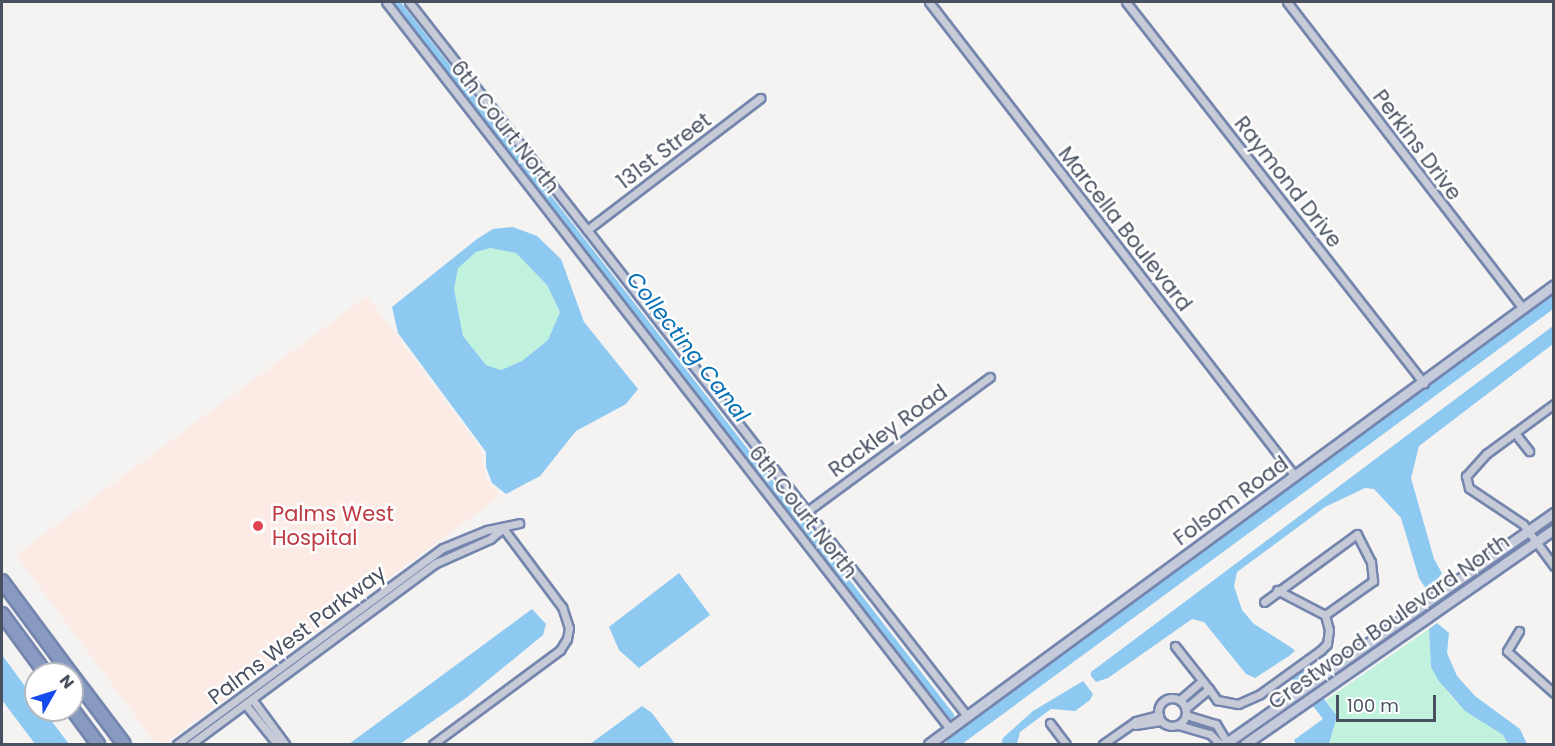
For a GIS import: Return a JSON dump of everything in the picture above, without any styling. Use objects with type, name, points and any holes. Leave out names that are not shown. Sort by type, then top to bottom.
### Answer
[{"type":"highway","points":[[2,581],[62,662]]},
{"type":"highway","points":[[2,614],[37,662]]},
{"type":"highway","points":[[84,691],[124,744]]},
{"type":"highway","points":[[82,722],[98,744]]},
{"type":"main road","name":"Folsom Road","points":[[929,744],[1424,383],[1554,285]]},
{"type":"main road","name":"Crestwood Boulevard North","points":[[1225,744],[1554,513]]},
{"type":"main road","name":"Crestwood Boulevard North","points":[[1245,744],[1554,529]]},
{"type":"street","name":"6th Court North","points":[[386,2],[950,729]]},
{"type":"street","points":[[409,2],[967,716]]},
{"type":"street","name":"Marcella Boulevard","points":[[929,2],[1295,476]]},
{"type":"street","name":"Raymond Drive","points":[[1126,2],[1424,383]]},
{"type":"street","name":"Perkins Drive","points":[[1287,2],[1523,308]]},
{"type":"street","name":"131st Street","points":[[587,230],[760,98]]},
{"type":"street","name":"Rackley Road","points":[[806,512],[990,377]]},
{"type":"street","points":[[1554,404],[1472,466],[1467,476],[1469,488],[1494,501],[1529,532],[1554,566]]},
{"type":"street","points":[[1515,433],[1529,451]]},
{"type":"street","name":"Palms West Parkway","points":[[177,744],[442,548],[486,530],[519,524]]},
{"type":"street","points":[[433,744],[560,650],[567,639],[569,628],[562,607],[503,528]]},
{"type":"street","name":"Palms West Parkway","points":[[192,744],[436,563],[490,539],[503,528]]},
{"type":"street","points":[[1264,602],[1277,590],[1357,534],[1371,562],[1372,581],[1325,615]]},
{"type":"street","points":[[1277,590],[1325,615]]},
{"type":"street","points":[[1175,646],[1205,685],[1226,704],[1238,704],[1260,694],[1327,644],[1325,615]]},
{"type":"street","points":[[1519,632],[1508,651],[1554,693]]},
{"type":"street","points":[[1178,725],[1184,706],[1205,685]]},
{"type":"street","points":[[252,699],[285,744]]},
{"type":"street","points":[[1102,744],[1130,726],[1159,715],[1167,699],[1216,724],[1225,744]]},
{"type":"street","points":[[245,704],[277,744]]},
{"type":"street","points":[[1159,715],[1178,725],[1210,735],[1225,744]]},
{"type":"street","points":[[1050,723],[1066,744]]},
{"type":"shaded area","name":"Palms West Hospital","points":[[367,296],[480,448],[487,480],[500,496],[165,743],[154,741],[16,555]]},
{"type":"green space","points":[[490,248],[516,253],[547,285],[560,312],[548,340],[522,361],[501,370],[486,365],[463,336],[454,289],[457,268],[476,252]]},
{"type":"green space","points":[[1429,629],[1431,667],[1450,695],[1465,711],[1503,735],[1508,744],[1329,744],[1337,716],[1326,700]]},
{"type":"water","points":[[513,227],[537,236],[561,259],[584,322],[638,389],[626,404],[576,431],[540,476],[506,494],[492,483],[486,467],[486,452],[398,333],[392,307],[477,239],[493,229]],"holes":[[[490,248],[516,253],[547,285],[560,312],[548,340],[522,361],[501,370],[486,365],[463,336],[454,289],[458,268],[476,252]]]},
{"type":"water","points":[[1553,326],[1553,344],[1419,446],[1411,478],[1434,559],[1442,573],[1436,582],[1426,589],[1419,578],[1401,518],[1374,489],[1365,488],[1325,507],[1237,572],[1234,586],[1242,610],[1254,624],[1292,648],[1295,651],[1289,656],[1255,678],[1246,674],[1204,622],[1192,619],[1108,678],[1096,682],[1091,676],[1091,672]]},
{"type":"water","points":[[679,573],[710,615],[639,668],[619,650],[609,627]]},
{"type":"water","points":[[532,609],[546,624],[543,635],[466,698],[400,744],[349,744]]},
{"type":"water","points":[[1437,623],[1449,633],[1447,653],[1457,676],[1475,696],[1520,729],[1527,744],[1508,744],[1503,735],[1465,711],[1438,680],[1431,667],[1429,629]]},
{"type":"water","points":[[2,655],[24,685],[24,722],[52,722],[69,744],[35,744],[2,700]]},
{"type":"water","points":[[1303,671],[1337,716],[1329,744],[1296,744],[1294,740],[1323,719],[1292,679]]},
{"type":"water","points":[[1083,681],[1093,694],[1090,700],[1075,711],[1051,709],[1020,732],[1017,744],[1001,744],[1003,738],[1033,711]]},
{"type":"water","points":[[642,706],[652,713],[675,744],[590,744]]},
{"type":"waterway","name":"Collecting Canal","points":[[396,2],[950,715]]},
{"type":"waterway","points":[[952,744],[1554,301]]},
{"type":"place","name":"Palms West Hospital","points":[[258,526]]}]
